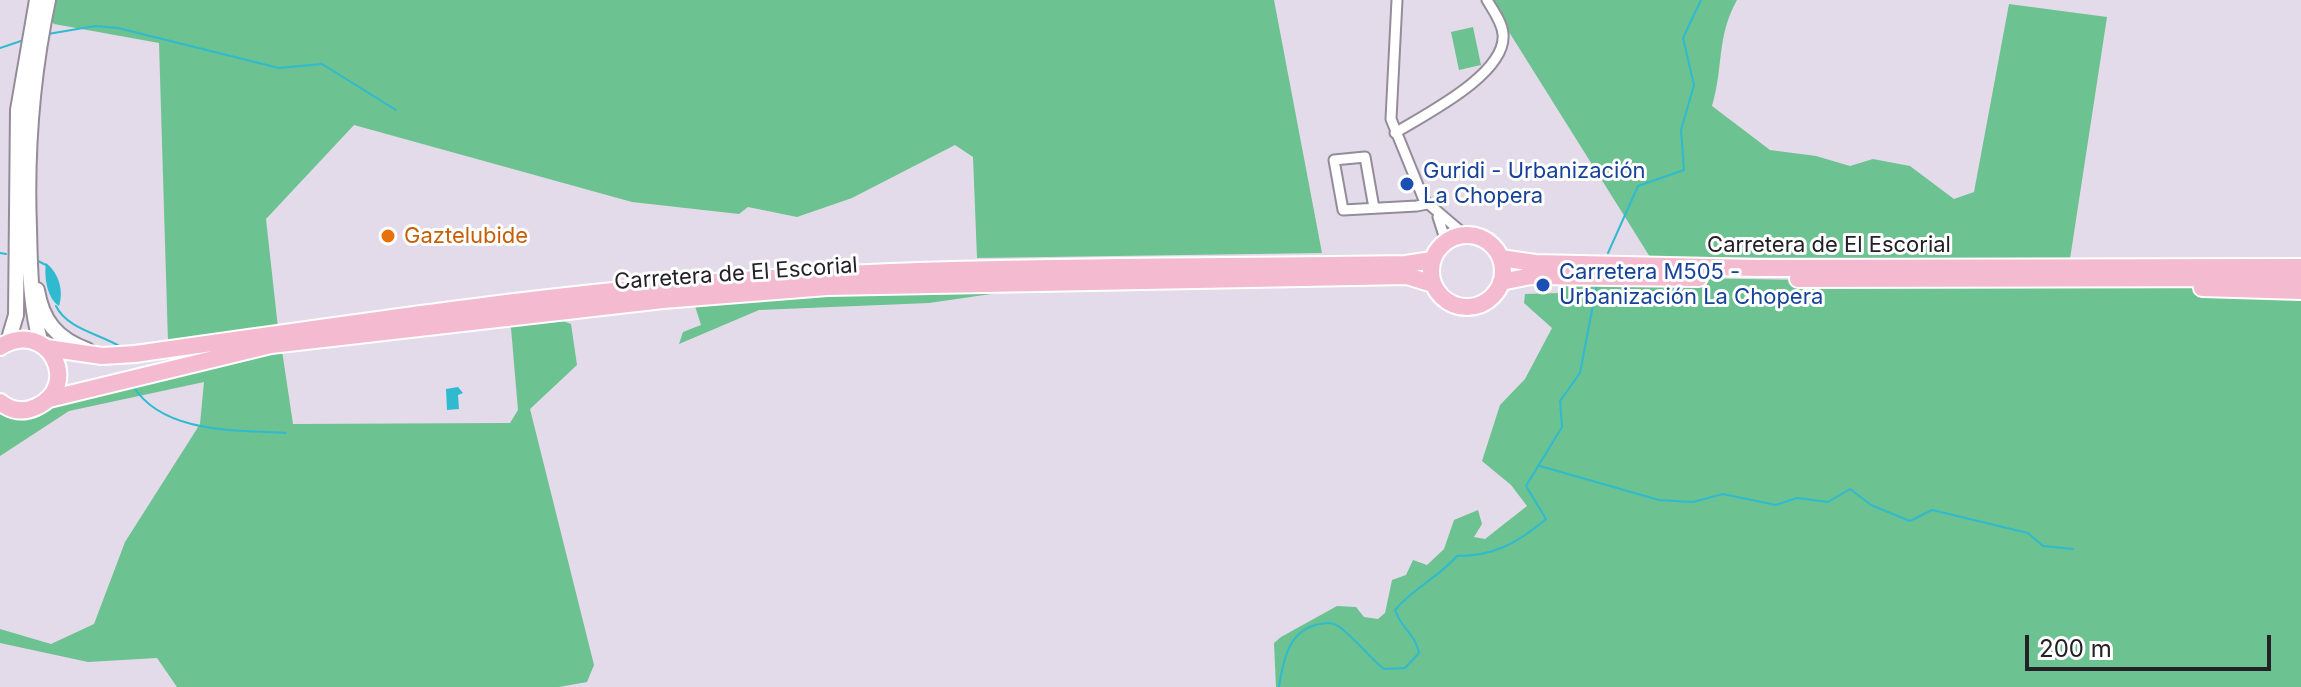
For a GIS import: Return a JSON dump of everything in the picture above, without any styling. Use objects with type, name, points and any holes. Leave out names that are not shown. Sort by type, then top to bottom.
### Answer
[{"type":"highway","points":[[1465,235],[1487,241],[1501,258],[1501,282],[1495,293],[1474,306],[1449,303],[1433,284],[1432,260],[1446,242],[1465,235]]},
{"type":"highway","name":"Carretera de El Escorial","points":[[1501,258],[1535,263],[1757,268],[2301,267]]},
{"type":"highway","name":"Carretera de El Escorial","points":[[4,344],[30,340],[44,346],[102,356],[699,283],[852,273],[1406,264],[1432,260]]},
{"type":"highway","name":"Carretera de El Escorial","points":[[1501,282],[1544,275],[2028,280],[2301,278]]},
{"type":"highway","name":"Carretera de El Escorial","points":[[2,405],[30,410],[49,399],[271,345],[663,300],[827,287],[1407,276],[1433,284]]},
{"type":"highway","points":[[2028,280],[2076,285],[2301,291]]},
{"type":"highway","points":[[44,346],[54,357],[58,379],[49,399]]},
{"type":"main road","points":[[4,344],[16,315],[18,110],[37,0]]},
{"type":"main road","points":[[44,346],[31,308],[28,218],[31,100],[48,0]]},
{"type":"main road","points":[[28,218],[44,317],[66,341],[102,356]]},
{"type":"street","points":[[1397,0],[1390,86],[1395,133],[1446,242]]},
{"type":"street","points":[[1395,133],[1458,95],[1480,77],[1503,46],[1502,27],[1487,0]]},
{"type":"street","points":[[1374,208],[1365,157],[1334,160],[1343,210],[1431,207],[1465,235]]},
{"type":"green space","points":[[34,0],[1274,0],[1322,253],[977,258],[973,157],[955,145],[852,198],[797,217],[748,207],[739,214],[632,202],[354,125],[266,219],[278,328],[168,342],[159,43],[54,24]]},
{"type":"green space","points":[[1489,0],[1737,0],[1726,27],[1712,106],[1770,150],[1816,156],[1850,166],[1873,159],[1910,166],[1954,199],[1974,192],[2009,4],[2107,17],[2070,259],[1650,257]]},
{"type":"green space","points":[[1473,27],[1481,65],[1459,70],[1451,32]]},
{"type":"green space","points":[[1561,276],[2301,291],[2301,687],[1276,687],[1274,643],[1281,637],[1337,606],[1356,607],[1364,617],[1378,619],[1385,613],[1392,580],[1406,575],[1413,560],[1427,565],[1444,549],[1454,520],[1478,510],[1482,524],[1474,537],[1485,539],[1527,506],[1511,485],[1482,461],[1500,405],[1525,379],[1552,328],[1524,303],[1525,294],[1561,293]]},
{"type":"green space","points":[[997,284],[998,293],[929,303],[759,310],[679,344],[683,332],[701,325],[695,306],[827,287]]},
{"type":"green space","points":[[502,318],[555,318],[571,324],[577,365],[530,409],[594,665],[587,682],[559,687],[177,687],[157,658],[88,662],[0,643],[0,629],[51,644],[94,624],[125,542],[200,424],[204,382],[69,411],[0,456],[0,412],[281,344],[293,424],[510,423],[518,410],[511,328]]},
{"type":"water","points":[[46,263],[59,283],[59,306],[47,287]]},
{"type":"water","points":[[458,387],[463,393],[458,395],[459,409],[447,410],[446,389]]},
{"type":"waterway","points":[[1608,253],[1638,186],[1684,170],[1681,130],[1694,85],[1683,38],[1701,0]]},
{"type":"waterway","points":[[48,34],[95,26],[118,28],[279,68],[322,64],[396,110]]},
{"type":"waterway","points":[[0,48],[21,41]]},
{"type":"waterway","points":[[0,253],[6,254]]},
{"type":"waterway","points":[[38,261],[46,265]]},
{"type":"waterway","points":[[1279,687],[1283,666],[1294,639],[1310,627],[1322,624],[1338,626],[1384,669],[1405,668],[1419,653],[1395,610],[1402,602],[1457,556],[1494,551],[1525,535],[1546,519],[1526,486],[1562,427],[1560,401],[1580,373],[1597,284]]},
{"type":"waterway","points":[[56,306],[76,326],[121,347]]},
{"type":"waterway","points":[[133,386],[146,402],[182,421],[224,429],[286,433]]},
{"type":"waterway","points":[[1540,466],[1659,500],[1693,502],[1723,494],[1776,505],[1797,498],[1828,502],[1850,489],[1871,505],[1910,521],[1932,510],[2028,533],[2043,546],[2073,549]]},
{"type":"place","name":"Guridi - Urbanización La Chopera","points":[[1407,184]]},
{"type":"place","name":"Gaztelubide","points":[[388,236]]},
{"type":"place","name":"Carretera M505 - Urbanización La Chopera","points":[[1543,285]]}]
